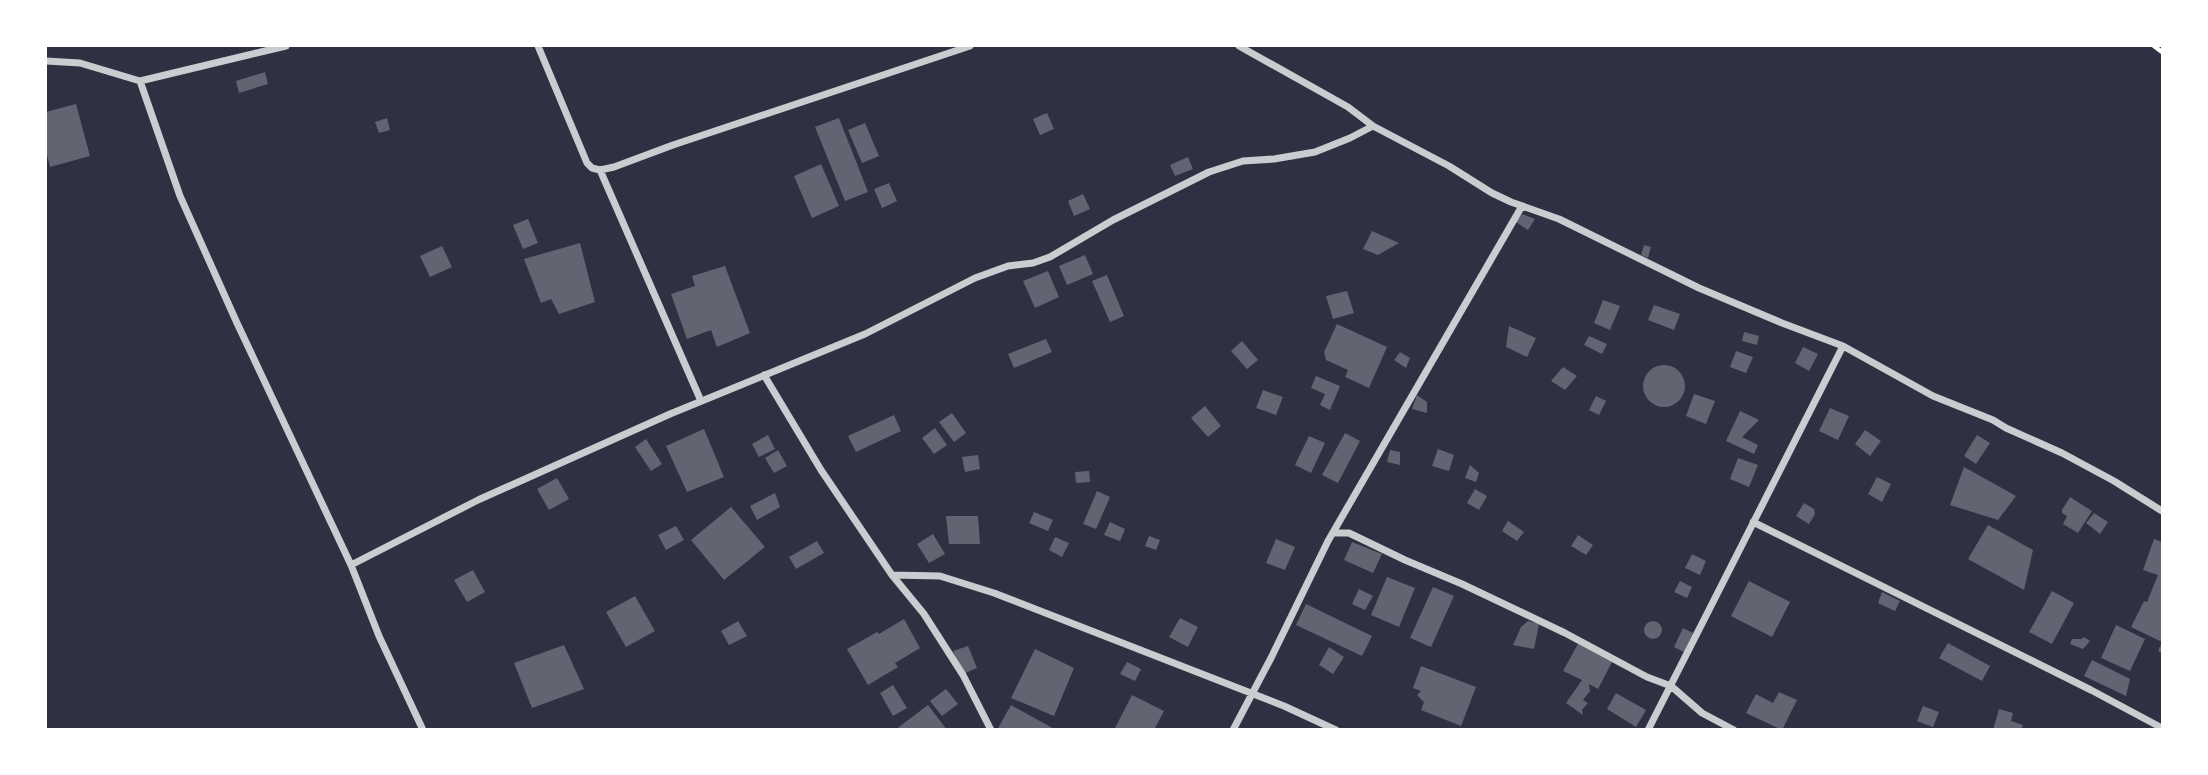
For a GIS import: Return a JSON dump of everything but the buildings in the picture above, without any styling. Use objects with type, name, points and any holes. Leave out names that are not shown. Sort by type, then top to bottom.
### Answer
[{"type":"street","points":[[46,61],[80,63],[139,80],[286,46]]},
{"type":"street","points":[[538,46],[587,163],[600,170],[970,46]]},
{"type":"street","points":[[1239,46],[1492,193],[1559,219],[1699,288],[1843,346],[1933,396],[1993,420],[2062,453],[2161,507]]},
{"type":"street","points":[[139,80],[180,195],[351,565],[379,636],[423,730]]},
{"type":"street","points":[[351,565],[478,500],[701,401],[865,334],[975,278],[1008,266],[1033,264],[1050,257],[1113,220],[1223,166],[1315,152],[1373,126]]},
{"type":"street","points":[[600,170],[701,401]]},
{"type":"street","points":[[1233,730],[1328,541],[1522,206]]},
{"type":"street","points":[[1648,730],[1843,346]]},
{"type":"street","points":[[764,375],[821,470],[892,575],[924,614],[963,675],[991,730]]},
{"type":"street","points":[[1753,522],[2162,728]]},
{"type":"street","points":[[1334,533],[1349,533],[1462,584],[1647,677],[1671,686],[1702,713],[1734,730]]},
{"type":"street","points":[[892,575],[940,576],[994,593],[1251,693],[1336,730]]},
{"type":"path","points":[[2154,46],[2162,52]]}]
